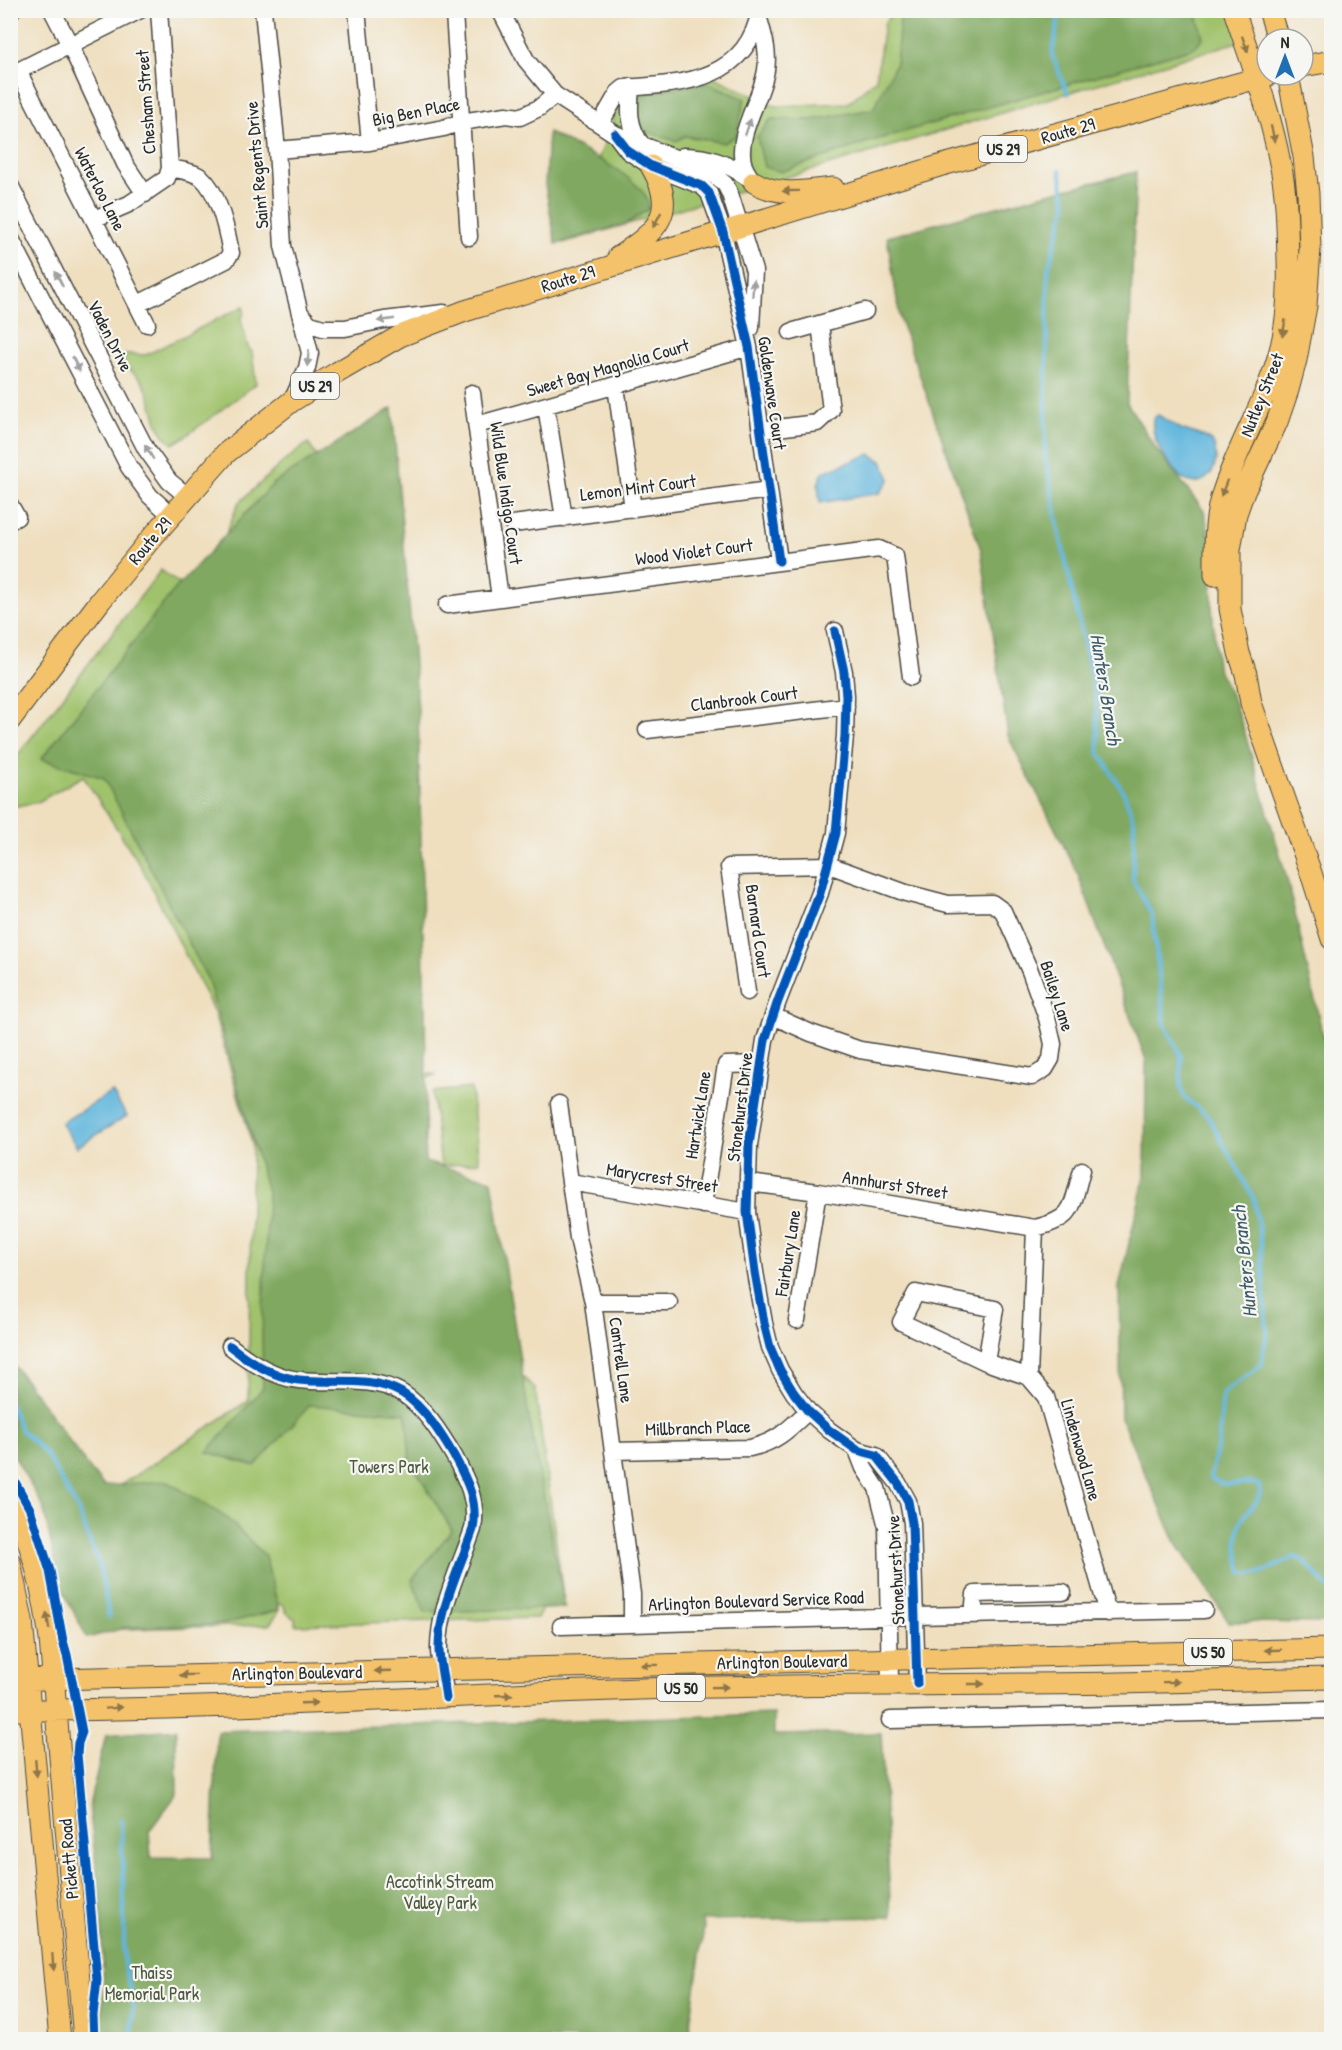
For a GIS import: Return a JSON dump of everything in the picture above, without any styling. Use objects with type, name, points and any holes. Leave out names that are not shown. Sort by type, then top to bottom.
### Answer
[{"type":"main road","name":"Nutley Street","points":[[1234,10],[1255,56]]},
{"type":"main road","points":[[1269,10],[1274,27]]},
{"type":"main road","points":[[1315,64],[1332,61]]},
{"type":"main road","name":"Route 29","points":[[10,720],[101,600],[225,453],[292,400],[400,336],[465,311],[602,268],[891,181],[1255,79]]},
{"type":"main road","name":"Nutley Street","points":[[1251,703],[1231,671],[1226,655],[1217,614],[1215,574],[1217,523],[1221,499],[1246,434],[1273,374],[1280,351],[1287,308],[1284,189],[1266,87]]},
{"type":"main road","name":"Nutley Street","points":[[1290,87],[1304,157],[1308,194],[1310,249],[1306,306],[1288,390],[1277,422],[1236,514],[1230,550],[1230,609],[1251,703],[1332,939]]},
{"type":"main road","points":[[602,268],[637,244],[654,228],[660,217],[664,206],[664,195],[661,183],[651,166]]},
{"type":"main road","points":[[753,182],[782,192],[891,181]]},
{"type":"main road","name":"Pickett Road","points":[[10,1495],[27,1531],[40,1580],[50,1639],[84,2040]]},
{"type":"main road","name":"Pickett Road","points":[[10,1562],[22,1620],[19,1680],[21,1710],[60,2040]]},
{"type":"main road","name":"Arlington Boulevard","points":[[53,1680],[1332,1649]]},
{"type":"main road","name":"Arlington Boulevard","points":[[55,1710],[684,1688],[1332,1678]]},
{"type":"main road","name":"US 50","points":[[19,1680],[53,1680]]},
{"type":"main road","name":"US 50","points":[[21,1710],[55,1710]]},
{"type":"street","points":[[52,10],[125,164],[146,194]]},
{"type":"street","points":[[14,73],[140,10]]},
{"type":"street","name":"Chesham Street","points":[[94,219],[129,204],[167,178],[170,168],[159,10]]},
{"type":"street","name":"Saint Regents Drive","points":[[263,10],[277,150],[283,246],[310,353],[307,368],[292,400]]},
{"type":"street","points":[[357,10],[370,142]]},
{"type":"street","points":[[500,10],[526,60],[555,95],[608,129],[710,172],[725,184],[732,229]]},
{"type":"street","points":[[454,13],[469,237]]},
{"type":"street","points":[[608,129],[618,93],[624,88],[631,92],[691,80],[722,70],[738,58],[754,35],[760,15]]},
{"type":"street","points":[[753,182],[744,166],[742,156],[745,135],[766,73],[767,47],[760,15]]},
{"type":"street","name":"Waterloo Lane","points":[[14,73],[94,219],[147,324]]},
{"type":"street","points":[[631,92],[631,125],[642,145]]},
{"type":"street","name":"Big Ben Place","points":[[277,150],[370,142],[444,128],[461,122],[506,115],[520,117],[539,108],[555,95]]},
{"type":"street","points":[[608,129],[628,151],[651,166],[702,186],[732,229]]},
{"type":"street","points":[[672,157],[708,158],[723,162],[753,182]]},
{"type":"street","points":[[138,304],[226,260],[231,253],[226,227],[212,190],[201,177],[170,168]]},
{"type":"street","name":"Vaden Drive","points":[[10,185],[146,448],[169,481],[187,496]]},
{"type":"street","name":"Goldenwave Court","points":[[732,229],[754,271],[749,347],[779,561]]},
{"type":"street","points":[[10,237],[129,467],[150,496],[171,515]]},
{"type":"street","points":[[301,314],[310,324],[323,328],[345,328],[384,320],[465,311]]},
{"type":"street","points":[[790,332],[865,311]]},
{"type":"street","points":[[761,430],[817,423],[831,410],[820,324]]},
{"type":"street","name":"Sweet Bay Magnolia Court","points":[[477,425],[749,347]]},
{"type":"street","points":[[616,386],[633,509]]},
{"type":"street","name":"Wild Blue Indigo Court","points":[[472,393],[500,598]]},
{"type":"street","points":[[546,406],[564,518]]},
{"type":"street","name":"Lemon Mint Court","points":[[513,524],[769,490]]},
{"type":"street","points":[[10,505],[17,518],[10,521]]},
{"type":"street","name":"Wood Violet Court","points":[[447,605],[879,549],[895,556],[911,677]]},
{"type":"street","name":"Stonehurst Drive","points":[[835,631],[844,672],[846,706],[836,833],[820,893],[765,1040],[748,1145],[747,1212],[754,1272],[764,1323],[770,1347],[780,1370],[808,1411],[829,1430],[857,1450],[876,1455],[898,1483],[908,1501],[912,1522],[917,1684]]},
{"type":"street","name":"Clanbrook Court","points":[[646,730],[846,706]]},
{"type":"street","name":"Barnard Court","points":[[747,992],[729,867],[829,865]]},
{"type":"street","name":"Bailey Lane","points":[[773,1016],[811,1033],[860,1050],[958,1066],[1032,1077],[1045,1069],[1051,1059],[1053,1044],[1047,1018],[1030,971],[1003,911],[992,903],[948,904],[906,893],[829,865]]},
{"type":"street","name":"Hartwick Lane","points":[[703,1205],[726,1065],[761,1064]]},
{"type":"street","name":"Cantrell Lane","points":[[560,1104],[580,1250],[593,1302],[632,1594],[632,1624]]},
{"type":"street","points":[[986,1362],[995,1309],[916,1293],[902,1322],[986,1362],[1029,1377],[1035,1228],[1052,1224],[1071,1209],[1082,1170]]},
{"type":"street","name":"Marycrest Street","points":[[570,1182],[747,1212]]},
{"type":"street","name":"Annhurst Street","points":[[749,1183],[818,1192],[1035,1228]]},
{"type":"street","name":"Fairbury Lane","points":[[797,1320],[818,1192]]},
{"type":"street","points":[[593,1302],[669,1302]]},
{"type":"street","points":[[230,1346],[261,1367],[291,1379],[371,1382],[392,1388],[410,1398],[422,1410],[453,1454],[472,1493],[475,1520],[445,1610],[440,1651],[446,1698]]},
{"type":"street","name":"Lindenwood Lane","points":[[1029,1377],[1046,1397],[1108,1613]]},
{"type":"street","name":"Millbranch Place","points":[[613,1451],[750,1448],[767,1444],[779,1437],[808,1411]]},
{"type":"street","name":"Stonehurst Drive","points":[[857,1450],[864,1468],[877,1488],[887,1527],[890,1684]]},
{"type":"street","points":[[973,1615],[975,1594],[1063,1592]]},
{"type":"street","name":"Arlington Boulevard Service Road","points":[[561,1626],[1204,1610]]},
{"type":"street","points":[[890,1719],[1332,1710]]},
{"type":"green space","points":[[893,11],[1232,11],[1244,40],[563,243],[611,128],[618,93],[710,75],[775,106],[848,103],[876,79],[884,24]]},
{"type":"green space","points":[[909,11],[1196,11],[1203,38],[1193,48],[865,143],[781,172],[764,167],[757,137],[771,119],[811,120],[873,109],[896,63],[900,20]]},
{"type":"green space","points":[[709,83],[745,99],[736,136],[724,143],[685,136],[676,141],[637,129],[636,99],[653,91]]},
{"type":"green space","points":[[548,132],[627,177],[646,196],[649,209],[626,224],[556,244],[545,185]]},
{"type":"green space","points":[[1136,172],[1127,403],[1155,447],[1204,511],[1211,541],[1212,607],[1217,667],[1233,699],[1244,730],[1288,883],[1331,1071],[1331,1623],[1229,1622],[1175,1541],[1121,1419],[1119,1286],[1145,1175],[1146,1060],[1077,872],[1008,736],[981,550],[900,319],[887,237]]},
{"type":"green space","points":[[244,306],[241,320],[248,347],[252,352],[256,384],[173,444],[157,422],[147,389],[142,381],[117,359],[128,354],[146,355]]},
{"type":"green space","name":"Towers Park","points":[[392,408],[418,709],[426,1061],[425,1162],[492,1180],[530,1424],[565,1608],[425,1612],[412,1580],[452,1530],[410,1460],[406,1413],[310,1405],[255,1466],[207,1452],[263,1388],[262,1335],[268,1195],[208,980],[104,778],[41,759],[175,589],[274,483]]},
{"type":"green space","name":"Towers Park","points":[[308,443],[319,460],[379,1066],[437,1075],[390,1089],[493,1351],[535,1388],[565,1608],[542,1609],[537,1618],[295,1625],[295,1619],[280,1603],[277,1615],[269,1625],[94,1630],[52,1530],[248,1401],[252,1144],[214,1012],[141,866],[83,776],[38,802],[11,807],[10,765],[161,570],[190,592],[197,566],[225,536],[238,504],[282,463]]},
{"type":"green space","points":[[471,1088],[479,1162],[441,1166],[432,1092]]},
{"type":"green space","points":[[11,1362],[104,1486],[167,1481],[227,1518],[265,1556],[279,1610],[223,1624],[124,1628],[87,1638],[60,1585],[43,1507],[11,1450]]},
{"type":"green space","points":[[774,1714],[774,1735],[881,1733],[891,1917],[702,1920],[704,1927],[688,2039],[101,2039],[100,2018],[104,1997],[101,1909],[89,1805],[106,1735],[176,1729],[177,1794],[149,1831],[151,1857],[212,1858],[217,1731]]},
{"type":"water","points":[[1158,415],[1181,429],[1205,437],[1213,443],[1216,461],[1209,475],[1203,480],[1196,483],[1188,482],[1180,477],[1165,457],[1154,435],[1153,419]]},
{"type":"water","points":[[870,454],[882,461],[890,479],[880,493],[820,503],[818,484],[823,472]]},
{"type":"water","points":[[112,1092],[127,1116],[77,1147],[61,1123]]},
{"type":"waterway","name":"Hunters Branch","points":[[1060,10],[1052,55],[1068,94]]},
{"type":"waterway","name":"Hunters Branch","points":[[1060,170],[1066,205],[1048,269],[1045,456],[1096,698],[1099,753],[1123,791],[1134,821],[1133,880],[1152,915],[1165,1025],[1181,1055],[1181,1089],[1185,1098],[1208,1116],[1254,1199],[1261,1244],[1267,1332],[1261,1365],[1223,1393],[1219,1440],[1210,1478],[1231,1485],[1247,1483],[1259,1485],[1258,1500],[1243,1518],[1238,1531],[1238,1552],[1242,1572],[1248,1574],[1262,1572],[1294,1557],[1303,1560],[1332,1592]]},
{"type":"waterway","points":[[10,1404],[21,1430],[46,1454],[77,1508],[100,1567],[109,1617]]},
{"type":"waterway","points":[[121,1820],[124,1965],[133,1997],[132,2040]]},
{"type":"cycle path","points":[[615,134],[628,151],[651,166],[702,186],[709,193],[723,232],[749,347],[779,561]]},
{"type":"cycle path","points":[[835,631],[844,672],[846,696],[845,736],[836,833],[820,893],[765,1040],[749,1145],[747,1212],[764,1323],[770,1347],[780,1370],[808,1411],[829,1430],[857,1450],[876,1455],[898,1483],[908,1501],[912,1523],[917,1684]]},
{"type":"cycle path","points":[[230,1346],[262,1368],[280,1376],[312,1381],[365,1382],[390,1387],[418,1406],[449,1448],[470,1491],[474,1519],[473,1529],[442,1620],[439,1651],[446,1698]]},
{"type":"cycle path","points":[[10,1473],[30,1509],[50,1571],[82,1732],[77,1754],[97,1980],[93,2015],[94,2040]]},
{"type":"park label","name":"Accotink Stream Valley Park","points":[[440,1892]]},
{"type":"park label","name":"Thaiss Memorial Park","points":[[152,1983]]}]
